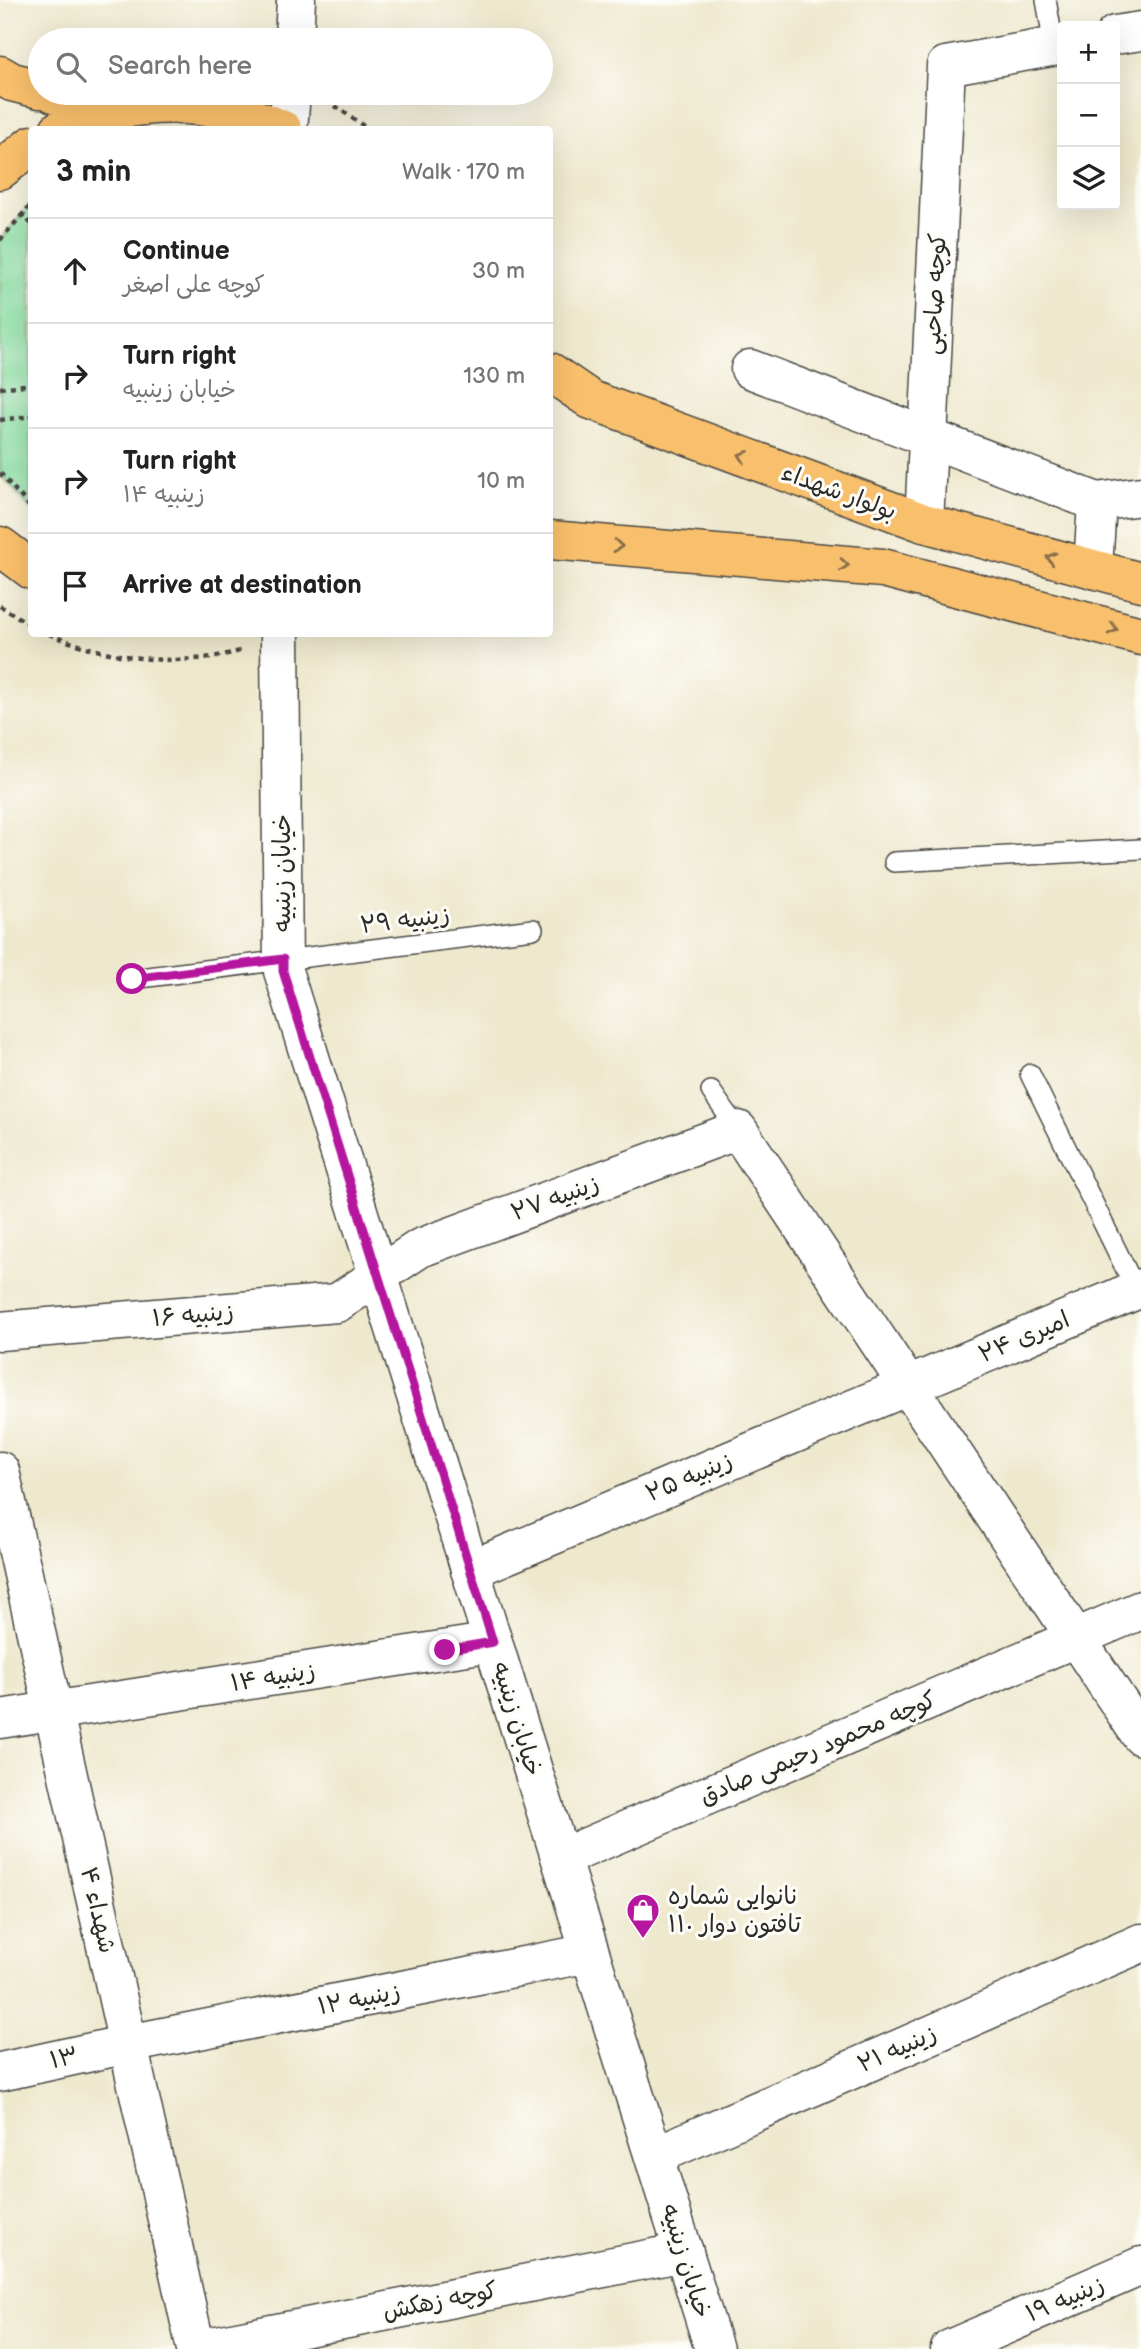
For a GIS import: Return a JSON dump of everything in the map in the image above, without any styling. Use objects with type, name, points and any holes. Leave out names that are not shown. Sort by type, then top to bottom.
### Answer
[{"type":"main road","points":[[0,75],[12,82],[28,86]]},
{"type":"main road","points":[[101,105],[117,109]]},
{"type":"main road","points":[[70,126],[117,109],[148,105]]},
{"type":"main road","points":[[180,105],[233,111],[275,126]]},
{"type":"main road","points":[[0,170],[28,148]]},
{"type":"main road","name":"بولوار شهداء","points":[[553,374],[591,400],[924,523],[1141,582]]},
{"type":"main road","points":[[553,541],[883,568],[1141,636]]},
{"type":"main road","points":[[0,546],[28,567]]},
{"type":"street","points":[[295,28],[296,0]]},
{"type":"street","points":[[1120,34],[1141,30]]},
{"type":"street","name":"کوچه صاحبی","points":[[924,523],[946,66],[1057,45]]},
{"type":"street","points":[[288,126],[300,105]]},
{"type":"street","points":[[750,369],[1097,502],[1141,496]]},
{"type":"street","points":[[1093,569],[1097,502]]},
{"type":"street","name":"خیابان زینبیه","points":[[281,637],[283,971],[714,2349]]},
{"type":"street","points":[[738,1130],[1141,1736]]},
{"type":"street","name":"زینبیه ۲۷","points":[[378,1275],[420,1248],[738,1130]]},
{"type":"street","name":"زینبیه ۱۶","points":[[0,1331],[337,1303],[378,1275]]},
{"type":"street","name":"امیری ۲۴","points":[[908,1386],[1139,1289]]},
{"type":"street","name":"زینبیه ۲۵","points":[[470,1570],[908,1386]]},
{"type":"street","name":"شهداء ۴","points":[[0,1471],[197,2349]]},
{"type":"street","name":"کوچه محمود رحیمی صادق","points":[[561,1858],[1141,1610]]},
{"type":"street","name":"زینبیه ۱۴","points":[[0,1719],[493,1642]]},
{"type":"street","name":"زینبیه ۲۱","points":[[654,2155],[1141,1943]]},
{"type":"street","name":"زینبیه ۱۲","points":[[128,2045],[590,1954]]},
{"type":"street","name":"۱۳","points":[[0,2072],[128,2045]]},
{"type":"street","name":"کوچه زهکش","points":[[197,2349],[684,2252]]},
{"type":"street","name":"زینبیه ۱۹","points":[[950,2349],[1141,2266]]},
{"type":"lane","points":[[1046,0],[1057,41]]},
{"type":"lane","points":[[894,862],[1141,849]]},
{"type":"lane","name":"زینبیه ۲۹","points":[[132,979],[533,929]]},
{"type":"lane","points":[[1030,1074],[1139,1289]]},
{"type":"lane","points":[[711,1091],[738,1130]]},
{"type":"path","points":[[325,105],[362,126]]},
{"type":"path","points":[[0,240],[28,207]]},
{"type":"path","points":[[21,213],[28,220]]},
{"type":"path","points":[[0,388],[28,384]]},
{"type":"path","points":[[0,420],[28,416]]},
{"type":"path","points":[[0,473],[28,504]]},
{"type":"path","points":[[0,606],[28,624]]},
{"type":"path","points":[[58,637],[96,650],[129,657],[162,659],[195,659],[228,654],[278,637]]},
{"type":"green space","points":[[28,207],[28,506],[0,473],[0,240]]},
{"type":"place","name":"نانوایی شماره ۱۱۰ تافتون دوار","points":[[643,1940]]},
{"type":"route","points":[[132,979],[283,959],[283,971],[493,1642],[445,1650]]}]
